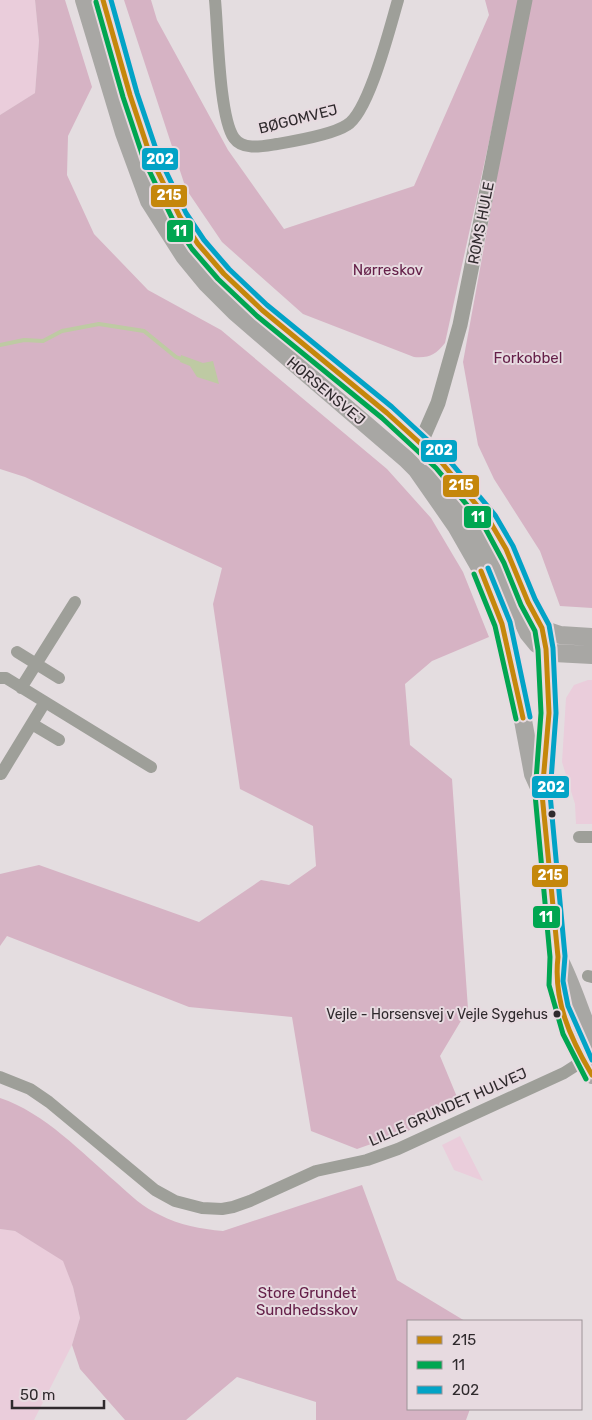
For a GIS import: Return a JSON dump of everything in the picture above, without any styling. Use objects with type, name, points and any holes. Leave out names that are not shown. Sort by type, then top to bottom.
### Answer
[{"type":"main road","name":"HORSENSVEJ","points":[[84,0],[136,170],[149,201],[184,256],[207,284],[235,312],[417,470],[456,526],[484,575],[498,612],[516,683],[533,774],[542,794]]},
{"type":"main road","name":"HORSENSVEJ","points":[[103,0],[152,162],[181,219],[198,244],[246,296],[312,354],[421,442],[472,497],[504,544],[533,614],[542,629],[548,686],[547,751],[542,794],[558,957],[555,983],[562,1010],[587,1057],[592,1075]]},
{"type":"main road","points":[[417,470],[439,481],[463,511],[502,577],[528,634],[537,644],[562,655],[592,655]]},
{"type":"main road","points":[[542,629],[560,634],[592,637]]},
{"type":"main road","name":"HORSENSVEJ","points":[[558,957],[568,975],[576,1002],[592,1040]]},
{"type":"street","name":"BØGOMVEJ","points":[[216,0],[226,118],[235,140],[245,146],[258,147],[330,131],[347,125],[359,114],[384,47],[398,0]]},
{"type":"street","name":"ROMS HULE","points":[[421,442],[438,402],[460,325],[525,0]]},
{"type":"street","points":[[21,688],[75,602]]},
{"type":"street","points":[[17,652],[59,678]]},
{"type":"street","points":[[0,678],[6,678],[151,767]]},
{"type":"street","points":[[1,774],[45,702]]},
{"type":"street","points":[[32,724],[59,740]]},
{"type":"street","points":[[579,837],[592,837]]},
{"type":"street","name":"LILLE GRUNDET HULVEJ","points":[[0,1077],[30,1089],[49,1102],[155,1190],[174,1201],[202,1208],[222,1209],[250,1201],[316,1170],[367,1160],[398,1149],[564,1073],[587,1057]]},
{"type":"shaded area","points":[[0,0],[35,0],[39,41],[35,93],[0,115]]},
{"type":"shaded area","points":[[181,355],[203,363],[213,361],[219,384],[197,377],[190,366],[180,362]]},
{"type":"shaded area","points":[[592,680],[592,824],[576,824],[575,804],[562,762],[566,698],[574,685]]},
{"type":"shaded area","points":[[460,1136],[483,1181],[454,1170],[442,1145]]},
{"type":"shaded area","points":[[0,1229],[15,1231],[63,1260],[73,1287],[80,1318],[72,1345],[34,1420],[0,1420]]},
{"type":"green space","points":[[35,0],[65,0],[92,87],[68,136],[67,175],[94,234],[148,290],[221,330],[387,469],[431,518],[463,572],[489,637],[432,661],[405,684],[410,745],[452,779],[468,1009],[440,1056],[457,1097],[408,1131],[357,1149],[311,1131],[292,1017],[189,1007],[7,936],[0,946],[0,874],[39,865],[199,922],[261,880],[289,885],[316,866],[313,826],[240,789],[213,604],[222,568],[25,477],[0,469],[0,115],[35,93],[39,41]]},
{"type":"green space","name":"Nørreskov","points":[[124,0],[151,0],[157,20],[228,150],[284,229],[414,186],[489,15],[485,0],[520,0],[445,343],[438,350],[432,355],[414,357],[303,314],[222,242],[186,189]]},
{"type":"green space","name":"Forkobbel","points":[[529,0],[592,0],[592,608],[560,606],[540,551],[494,479],[478,445],[463,362]]},
{"type":"green space","name":"Store Grundet Sundhedsskov","points":[[0,1098],[32,1113],[48,1124],[148,1209],[190,1226],[223,1231],[362,1185],[397,1280],[463,1320],[407,1320],[407,1410],[470,1410],[466,1420],[316,1420],[316,1402],[237,1377],[186,1420],[125,1420],[80,1369],[72,1345],[80,1318],[73,1287],[63,1261],[15,1231],[0,1229]]},
{"type":"waterway","points":[[0,345],[24,340],[43,341],[62,331],[99,324],[144,331],[176,357],[184,360]]},
{"type":"transit line","name":"215","points":[[103,0],[130,95],[151,158],[180,217],[198,244],[224,274],[262,310],[387,413],[442,463],[489,520],[506,549],[528,602],[542,628],[546,649],[549,713],[542,794],[558,957],[558,988],[570,1033],[592,1075]]},
{"type":"transit line","name":"202","points":[[111,0],[137,93],[158,155],[186,213],[204,240],[229,269],[267,305],[392,407],[447,458],[495,515],[513,546],[535,599],[549,625],[553,648],[556,713],[550,794],[565,956],[563,981],[568,1006],[592,1060]]},
{"type":"transit line","name":"11","points":[[96,2],[123,97],[144,160],[173,220],[192,249],[218,279],[257,316],[382,418],[436,468],[483,524],[504,563],[521,605],[535,631],[538,650],[541,713],[535,794],[550,957],[549,985],[563,1034],[586,1079]]},
{"type":"transit line","name":"202","points":[[488,568],[510,622],[530,717]]},
{"type":"transit line","name":"215","points":[[481,571],[502,624],[523,718]]},
{"type":"transit line","name":"11","points":[[474,574],[495,626],[516,719]]},
{"type":"place","name":"Vejle - Horsensvej v Vejle Sygehus","points":[[557,1014]]}]
